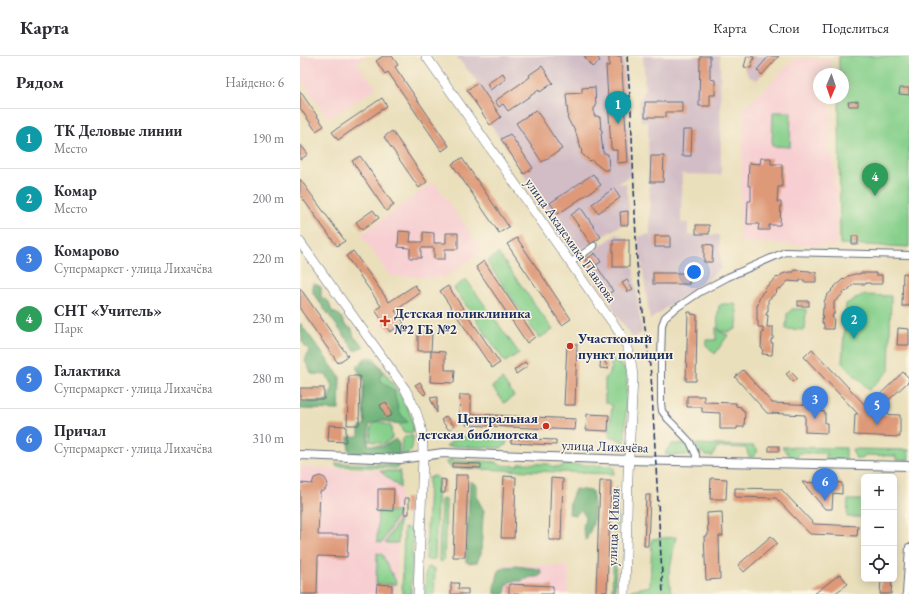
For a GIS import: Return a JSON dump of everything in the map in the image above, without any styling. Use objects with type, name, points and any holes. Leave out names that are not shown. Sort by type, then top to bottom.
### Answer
[{"type":"main road","name":"улица Академика Павлова","points":[[426,56],[620,333],[628,347],[633,377],[629,460]]},
{"type":"main road","points":[[300,242],[405,389],[420,422],[423,456],[418,594]]},
{"type":"main road","name":"улица Лихачёва","points":[[300,455],[400,459],[443,453],[696,462],[909,466]]},
{"type":"main road","name":"улица 8 Июля","points":[[625,594],[629,460]]},
{"type":"street","points":[[570,263],[594,246]]},
{"type":"street","points":[[696,462],[696,455],[690,442],[662,411],[662,325],[665,317],[672,310],[700,292],[728,277],[785,252],[909,255]]},
{"type":"street","points":[[906,594],[909,547]]},
{"type":"shaded area","points":[[300,56],[368,56],[357,63],[376,88],[329,119],[300,78]]},
{"type":"shaded area","points":[[456,56],[623,56],[631,175],[620,182],[615,183],[626,184],[629,209],[622,225],[575,252],[489,122],[500,115],[476,80]]},
{"type":"shaded area","points":[[643,56],[720,56],[721,175],[682,174],[681,223],[688,223],[688,235],[719,235],[721,268],[706,281],[675,301],[650,320],[638,237],[650,234],[648,122],[641,121],[639,99],[643,96],[643,91],[645,91]]},
{"type":"shaded area","points":[[747,56],[779,56],[757,80],[749,77],[744,67]]},
{"type":"shaded area","points":[[795,58],[831,60],[831,68],[813,68],[813,104],[831,104],[830,157],[834,157],[834,188],[836,188],[836,246],[739,243],[744,108]]},
{"type":"shaded area","points":[[434,182],[483,251],[444,278],[390,276],[361,235]]},
{"type":"shaded area","points":[[617,234],[629,240],[629,266],[633,267],[642,333],[633,338],[589,270],[591,268],[585,260],[595,253],[595,250]]},
{"type":"shaded area","points":[[300,467],[401,471],[396,594],[300,594]]},
{"type":"shaded area","points":[[502,564],[569,566],[568,594],[501,594]]},
{"type":"green space","points":[[839,56],[909,56],[909,247],[840,244],[839,104],[849,104],[849,68],[839,68]]},
{"type":"green space","points":[[773,112],[791,112],[790,147],[772,146]]},
{"type":"green space","points":[[498,253],[553,330],[539,338],[487,262]]},
{"type":"green space","points":[[466,279],[519,353],[505,362],[454,288]]},
{"type":"green space","points":[[313,283],[321,287],[321,297],[329,302],[332,312],[340,315],[345,325],[352,329],[354,337],[364,346],[355,351],[313,293]]},
{"type":"green space","points":[[862,295],[891,296],[889,371],[869,390],[842,363],[846,304]]},
{"type":"green space","points":[[722,304],[735,304],[737,310],[736,329],[723,332],[719,329],[718,310],[719,306]]},
{"type":"green space","points":[[792,309],[806,309],[805,330],[786,329],[787,314]]},
{"type":"green space","points":[[300,323],[340,377],[339,410],[300,409],[300,402],[327,401],[333,388],[326,375],[312,374],[305,361],[309,350],[302,342]]},
{"type":"green space","points":[[716,327],[720,332],[728,335],[715,354],[706,345],[706,340],[716,340]]},
{"type":"green space","points":[[607,354],[625,369],[627,379],[625,443],[614,437],[609,437],[612,405],[605,402],[605,379],[612,368]]},
{"type":"green space","points":[[366,358],[374,358],[398,392],[411,416],[413,433],[403,432],[389,401],[362,361]]},
{"type":"green space","points":[[365,361],[376,363],[383,371],[379,379],[394,391],[399,412],[408,422],[394,424],[381,420],[369,425],[368,445],[384,446],[396,439],[399,444],[399,455],[358,454],[349,451],[348,437],[359,436],[359,428],[365,424],[363,408],[364,381],[356,367]]},
{"type":"green space","points":[[502,379],[514,396],[504,403],[492,387]]},
{"type":"green space","points":[[377,421],[391,426],[392,438],[384,444],[370,441],[371,427]]},
{"type":"green space","points":[[406,436],[413,436],[412,449],[405,455],[401,455],[402,440]]},
{"type":"green space","points":[[458,437],[507,438],[506,445],[501,448],[446,446]]},
{"type":"green space","points":[[672,444],[687,444],[690,449],[690,455],[666,455],[666,451]]},
{"type":"green space","points":[[695,444],[754,446],[758,451],[753,457],[749,457],[746,448],[717,447],[713,456],[706,456],[697,448]]},
{"type":"green space","points":[[782,447],[846,448],[846,460],[826,459],[826,453],[799,453],[797,458],[792,458]]},
{"type":"green space","points":[[852,449],[909,450],[909,460],[896,460],[896,456],[865,455],[862,459],[856,459]]},
{"type":"green space","points":[[451,460],[497,462],[500,465],[517,466],[521,463],[549,464],[553,467],[561,467],[565,464],[609,466],[614,468],[614,474],[451,468],[446,462]]},
{"type":"green space","points":[[336,463],[399,466],[397,468],[336,466]]},
{"type":"green space","points":[[380,471],[400,471],[400,488]]},
{"type":"green space","points":[[434,476],[438,478],[435,559],[431,561],[426,559],[429,478]]},
{"type":"green space","points":[[470,481],[477,485],[477,498],[484,511],[481,553],[477,562],[469,563],[466,562]]},
{"type":"green space","points":[[616,488],[618,488],[615,591],[618,594],[612,594]]},
{"type":"green space","points":[[575,489],[592,491],[594,506],[593,524],[586,540],[583,529],[585,516],[581,510],[576,515],[569,514],[570,502]]},
{"type":"green space","points":[[441,500],[446,500],[444,560],[441,562],[439,560]]},
{"type":"green space","points":[[848,500],[861,500],[861,517],[847,517]]},
{"type":"green space","points":[[378,511],[399,512],[382,543],[377,542]]},
{"type":"green space","points":[[399,519],[398,543],[385,543]]},
{"type":"green space","points":[[404,528],[410,529],[413,535],[411,594],[402,594]]},
{"type":"green space","points":[[676,537],[669,574],[671,594],[631,594],[631,590],[650,586],[652,539]]},
{"type":"green space","points":[[377,553],[382,554],[397,584],[376,584]]},
{"type":"green space","points":[[515,566],[540,569],[542,574],[538,577],[531,577],[522,581],[507,583],[505,594],[495,594],[495,586],[499,570],[505,567]]},
{"type":"green space","points":[[430,567],[435,569],[434,594],[425,594],[426,568]]},
{"type":"building","points":[[383,56],[392,56],[398,65],[395,67],[449,146],[442,151],[388,72],[385,74],[376,61]]},
{"type":"building","points":[[584,56],[597,56],[600,61],[592,67]]},
{"type":"building","points":[[609,56],[621,56],[628,162],[617,163],[617,150],[612,150],[611,148],[606,66],[609,66]]},
{"type":"building","points":[[700,56],[710,56],[710,79],[715,80],[715,95],[710,95],[710,106],[699,106]]},
{"type":"building","points":[[747,56],[754,57],[751,68],[744,67]]},
{"type":"building","points":[[769,56],[779,56],[762,75],[757,70]]},
{"type":"building","points":[[542,66],[553,83],[540,92],[539,90],[508,111],[503,104],[499,107],[495,101],[530,77],[529,75]]},
{"type":"building","points":[[503,73],[506,79],[490,90],[487,84]]},
{"type":"building","points":[[478,83],[501,117],[490,125],[467,90]]},
{"type":"building","points":[[595,87],[596,107],[594,108],[594,116],[600,117],[603,153],[608,154],[609,170],[604,170],[581,153],[582,152],[575,130],[567,117],[566,94],[582,93],[582,88]]},
{"type":"building","points":[[900,88],[909,88],[909,95],[899,94]]},
{"type":"building","points":[[300,91],[324,126],[316,131],[300,108]]},
{"type":"building","points":[[382,98],[387,106],[338,140],[332,132]]},
{"type":"building","points":[[858,101],[858,106],[849,106],[849,102]]},
{"type":"building","points":[[645,102],[682,102],[682,112],[666,112],[666,117],[645,117]]},
{"type":"building","points":[[536,110],[562,149],[542,162],[516,123]]},
{"type":"building","points":[[683,130],[692,130],[691,156],[682,156]]},
{"type":"building","points":[[392,131],[427,182],[419,188],[384,137]]},
{"type":"building","points":[[510,134],[533,168],[524,174],[501,139]]},
{"type":"building","points":[[300,144],[308,154],[300,160]]},
{"type":"building","points":[[360,156],[394,205],[386,211],[352,161]]},
{"type":"building","points":[[651,156],[664,156],[663,182],[650,182]]},
{"type":"building","points":[[462,158],[509,227],[499,233],[452,164]]},
{"type":"building","points":[[761,158],[771,158],[771,164],[782,164],[782,187],[778,187],[777,202],[781,202],[780,225],[769,225],[769,230],[758,230],[759,224],[747,224],[748,201],[751,201],[751,186],[748,186],[749,163],[760,164]]},
{"type":"building","points":[[593,174],[601,185],[558,214],[550,203]]},
{"type":"building","points":[[300,179],[345,241],[337,246],[300,195]]},
{"type":"building","points":[[614,188],[620,198],[598,213],[592,204]]},
{"type":"building","points":[[581,208],[601,237],[591,244],[571,215]]},
{"type":"building","points":[[373,210],[379,218],[362,230],[356,222]]},
{"type":"building","points":[[628,211],[628,225],[621,225],[620,212]]},
{"type":"building","points":[[696,225],[709,225],[709,234],[696,234]]},
{"type":"building","points":[[399,231],[411,232],[410,242],[423,242],[423,232],[434,233],[434,243],[446,243],[446,233],[458,233],[458,249],[445,249],[445,259],[434,259],[434,248],[421,248],[421,258],[410,258],[410,248],[398,247]]},
{"type":"building","points":[[655,236],[670,236],[670,247],[655,247]]},
{"type":"building","points":[[852,236],[858,236],[858,244],[852,244]]},
{"type":"building","points":[[517,238],[571,319],[562,325],[507,244]]},
{"type":"building","points":[[613,240],[629,240],[629,267],[613,267]]},
{"type":"building","points":[[704,244],[713,245],[712,262],[704,262]]},
{"type":"building","points":[[353,251],[389,302],[415,285],[420,293],[395,311],[404,323],[390,332],[375,310],[381,306],[346,256]]},
{"type":"building","points":[[595,253],[601,262],[596,265],[613,291],[606,295],[589,270],[591,269],[585,260]]},
{"type":"building","points":[[484,261],[535,337],[527,343],[476,267]]},
{"type":"building","points":[[794,270],[816,272],[816,282],[804,282],[804,280],[800,280],[800,282],[788,281],[768,300],[768,311],[766,315],[768,315],[767,327],[773,327],[773,339],[771,339],[771,343],[773,343],[772,355],[762,354],[763,349],[761,348],[763,327],[758,327],[757,321],[757,305],[759,299],[766,289],[765,288],[777,277],[778,278],[782,274],[794,272]]},
{"type":"building","points":[[653,273],[689,273],[689,284],[653,284]]},
{"type":"building","points":[[860,273],[876,273],[876,275],[882,275],[882,284],[854,284],[846,292],[845,291],[842,293],[843,294],[834,302],[834,314],[832,318],[834,318],[833,329],[824,329],[824,324],[822,323],[823,308],[827,295],[843,279],[844,280],[848,276]]},
{"type":"building","points":[[903,273],[909,274],[909,306],[902,306]]},
{"type":"building","points":[[627,280],[633,289],[628,292],[622,283]]},
{"type":"building","points":[[448,286],[500,363],[492,368],[440,291]]},
{"type":"building","points":[[300,288],[348,356],[338,363],[300,309]]},
{"type":"building","points":[[798,301],[809,301],[809,306],[798,306]]},
{"type":"building","points":[[688,312],[697,315],[696,381],[686,381]]},
{"type":"building","points":[[898,328],[909,329],[909,345],[897,345]]},
{"type":"building","points":[[418,333],[432,333],[431,351],[418,351]]},
{"type":"building","points":[[567,344],[577,344],[575,405],[564,405]]},
{"type":"building","points":[[812,349],[867,407],[903,372],[909,378],[909,381],[874,414],[900,415],[900,437],[854,435],[855,414],[858,414],[804,357]]},
{"type":"building","points":[[431,351],[445,352],[445,370],[455,370],[454,383],[430,382]]},
{"type":"building","points":[[601,355],[609,369],[600,368]]},
{"type":"building","points":[[525,362],[528,366],[516,374],[514,370]]},
{"type":"building","points":[[743,370],[772,403],[816,405],[816,408],[820,408],[820,411],[825,412],[827,433],[805,432],[805,415],[767,413],[735,377]]},
{"type":"building","points":[[790,371],[797,378],[793,382],[786,374]]},
{"type":"building","points":[[349,376],[360,376],[359,425],[347,425]]},
{"type":"building","points":[[420,382],[426,393],[424,395],[415,385]]},
{"type":"building","points":[[300,388],[324,388],[324,399],[300,399]]},
{"type":"building","points":[[460,395],[471,395],[471,414],[576,419],[575,430],[466,425],[466,414],[459,414]]},
{"type":"building","points":[[687,396],[704,396],[704,402],[736,403],[736,406],[741,407],[743,411],[745,411],[744,427],[737,427],[737,429],[720,429],[720,413],[702,412],[702,407],[687,407]]},
{"type":"building","points":[[437,397],[437,413],[430,398]]},
{"type":"building","points":[[386,402],[392,415],[386,418],[380,405]]},
{"type":"building","points":[[587,414],[609,415],[608,431],[586,430]]},
{"type":"building","points":[[446,416],[454,426],[449,430],[441,420]]},
{"type":"building","points":[[329,425],[346,426],[346,442],[328,441]]},
{"type":"building","points":[[511,438],[556,440],[556,445],[511,443]]},
{"type":"building","points":[[769,446],[779,446],[779,451],[769,451]]},
{"type":"building","points":[[452,463],[481,464],[481,468],[452,467]]},
{"type":"building","points":[[456,475],[468,475],[465,557],[453,557]]},
{"type":"building","points":[[320,476],[325,478],[328,484],[325,490],[320,492],[318,535],[348,535],[347,557],[318,556],[317,594],[300,594],[300,483],[312,484],[314,478]]},
{"type":"building","points":[[504,476],[516,477],[514,538],[501,538]]},
{"type":"building","points":[[551,478],[563,479],[561,540],[549,540]]},
{"type":"building","points":[[711,478],[727,479],[726,499],[710,499]]},
{"type":"building","points":[[441,479],[446,480],[445,493],[441,493]]},
{"type":"building","points":[[600,481],[611,481],[607,592],[596,592]]},
{"type":"building","points":[[802,482],[829,484],[834,482],[842,483],[842,494],[833,493],[832,509],[825,509]]},
{"type":"building","points":[[735,488],[781,489],[814,524],[858,526],[857,536],[810,534],[776,498],[735,497]]},
{"type":"building","points":[[378,489],[394,489],[393,511],[378,510]]},
{"type":"building","points":[[646,495],[650,495],[648,546],[644,546]]},
{"type":"building","points":[[405,498],[409,498],[409,514],[404,514]]},
{"type":"building","points":[[722,512],[723,536],[719,536],[720,579],[706,580],[704,536],[708,536],[707,513]]},
{"type":"building","points":[[771,536],[777,543],[744,572],[738,565]]},
{"type":"building","points":[[840,574],[848,584],[834,594],[814,594]]},
{"type":"building","points":[[881,582],[892,582],[891,594],[880,594]]},
{"type":"building","points":[[451,583],[459,583],[458,589],[468,589],[468,594],[451,594]]},
{"type":"building","points":[[377,584],[392,585],[392,594],[376,594]]},
{"type":"building","points":[[509,584],[553,586],[553,594],[509,594]]},
{"type":"railway","points":[[627,56],[631,111],[637,264],[651,375],[663,594]]},
{"type":"place","name":"ТК Деловые линии","points":[[618,124]]},
{"type":"place","name":"СНТ «Учитель»","points":[[875,196]]},
{"type":"place","name":"Детская поликлиника №2 ГБ №2","points":[[385,321]]},
{"type":"place","name":"Комар","points":[[854,339]]},
{"type":"place","name":"Участковый пункт полиции","points":[[570,346]]},
{"type":"place","name":"Комарово","points":[[815,419]]},
{"type":"place","name":"Галактика","points":[[877,425]]},
{"type":"place","name":"Центральная детская библиотека","points":[[546,426]]},
{"type":"place","name":"Причал","points":[[825,501]]}]
